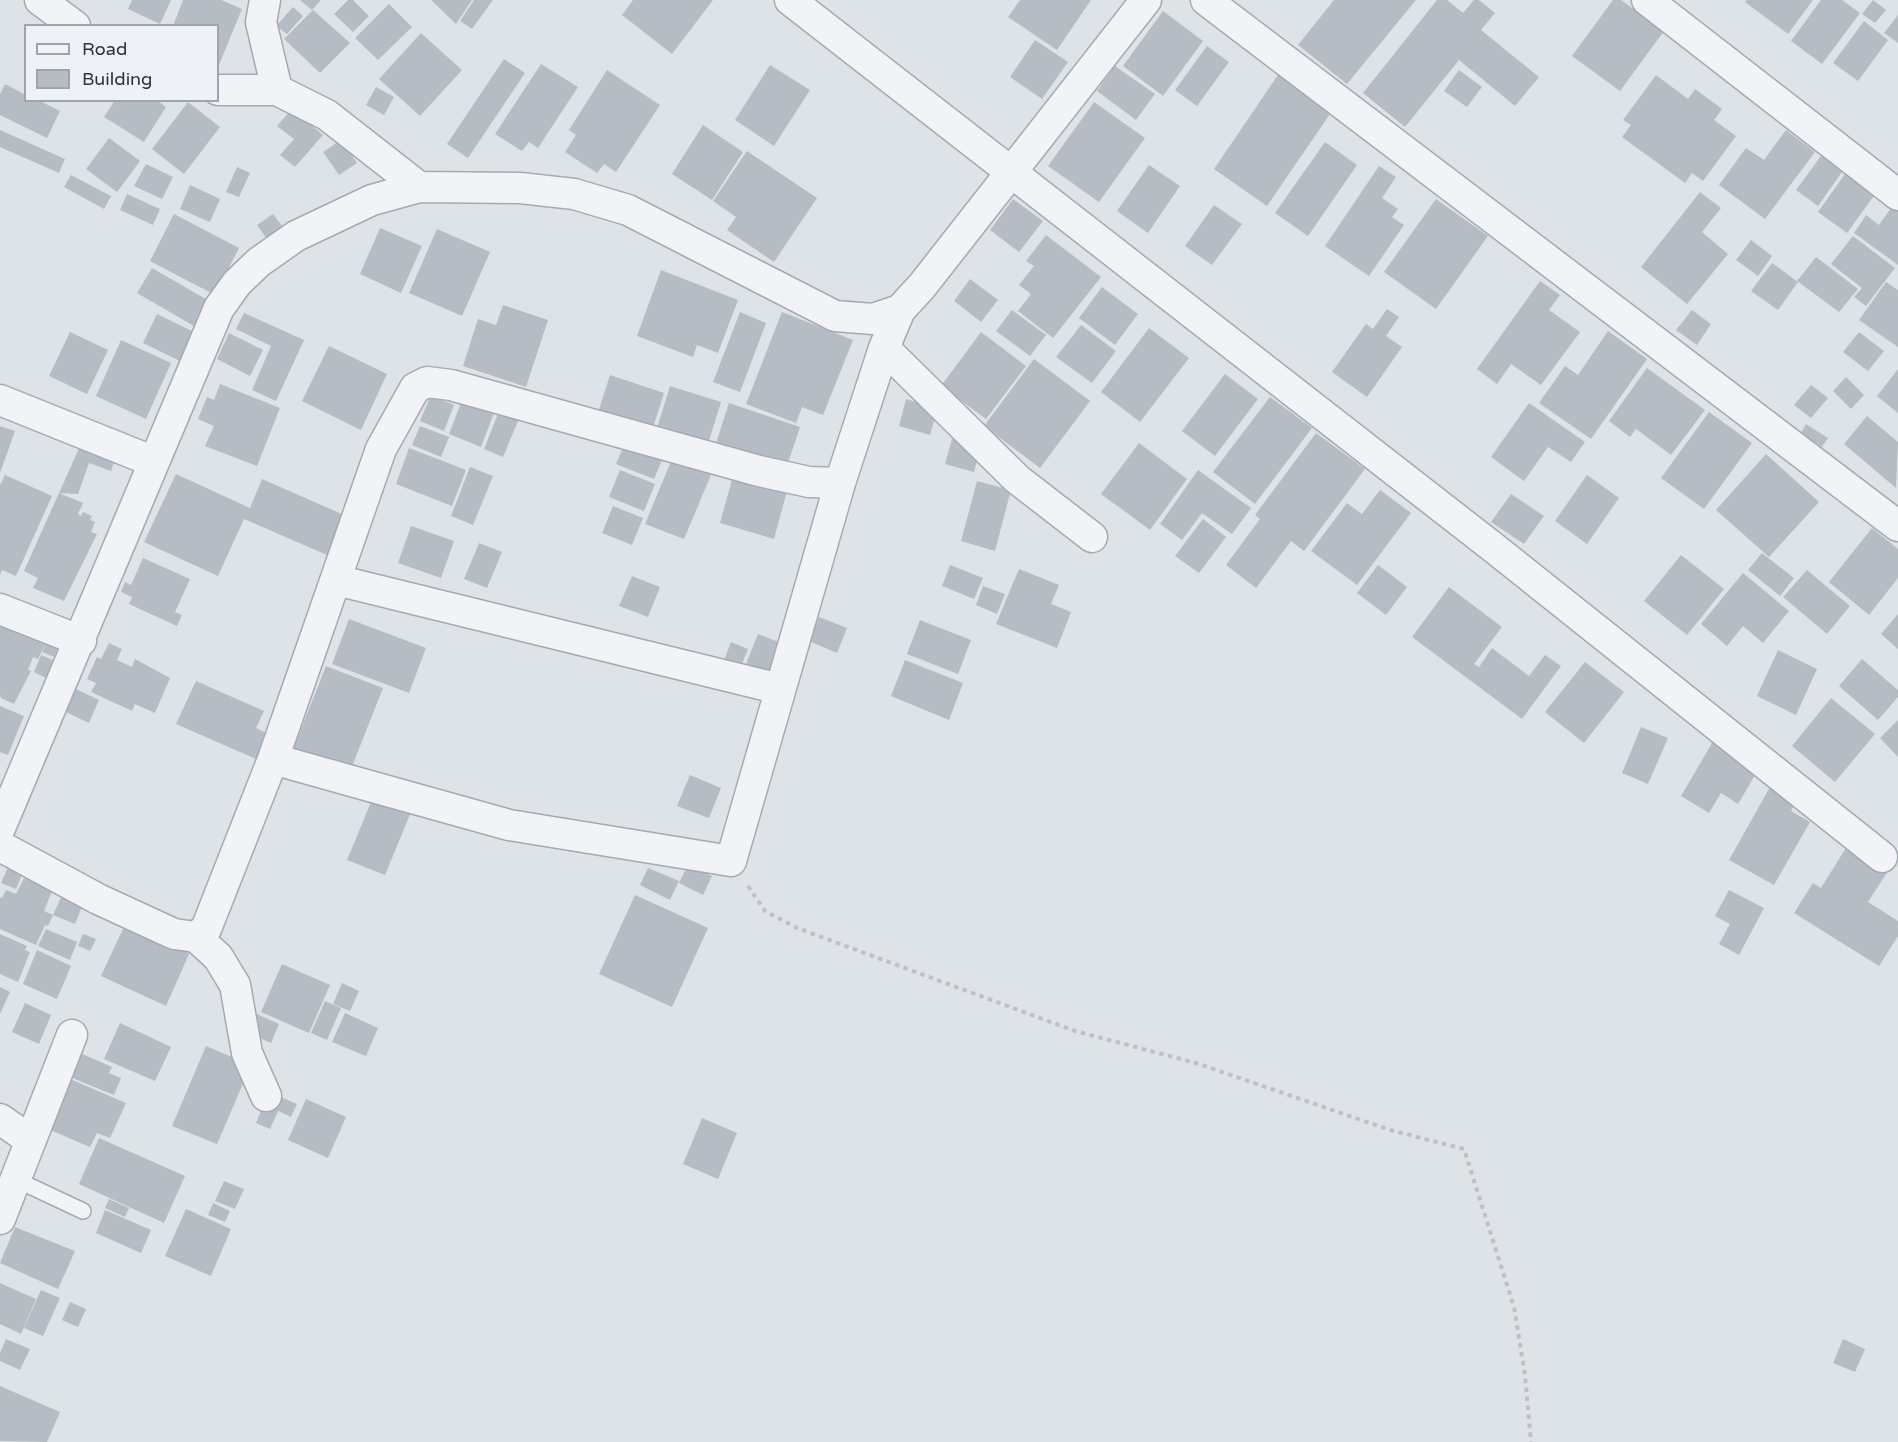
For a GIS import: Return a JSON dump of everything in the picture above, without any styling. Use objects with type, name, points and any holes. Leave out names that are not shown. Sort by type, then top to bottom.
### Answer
[{"type":"street","points":[[40,0],[72,24]]},
{"type":"street","points":[[265,0],[261,22],[278,90]]},
{"type":"street","points":[[790,0],[1494,548],[1882,857]]},
{"type":"street","points":[[273,759],[509,825],[731,861],[840,483],[884,348],[900,310],[1146,0]]},
{"type":"street","points":[[1206,0],[1898,526]]},
{"type":"street","points":[[1647,0],[1898,195]]},
{"type":"street","points":[[219,90],[278,90],[327,114],[419,187]]},
{"type":"street","points":[[266,1096],[247,1053],[235,985],[218,957],[196,937],[174,934],[99,899],[1,828],[81,641],[152,461],[219,308],[237,283],[259,262],[296,236],[372,200],[419,187],[520,188],[574,194],[628,210],[791,296],[835,316],[873,319],[900,310]]},
{"type":"street","points":[[884,348],[1017,479],[1092,537]]},
{"type":"street","points":[[196,937],[206,929],[273,759],[381,448],[415,388],[428,382],[451,385],[759,471],[809,482],[840,483]]},
{"type":"street","points":[[0,400],[152,461]]},
{"type":"street","points":[[336,580],[780,689]]},
{"type":"street","points":[[0,609],[81,641]]},
{"type":"street","points":[[0,1219],[72,1035]]},
{"type":"street","points":[[0,1119],[30,1140]]},
{"type":"lane","points":[[15,1179],[83,1211]]},
{"type":"path","points":[[731,861],[765,911],[797,928],[1075,1030],[1196,1063],[1390,1130],[1464,1149],[1514,1307],[1531,1442]]},
{"type":"building","points":[[132,0],[171,0],[160,24],[128,9]]},
{"type":"building","points":[[183,0],[221,0],[242,9],[219,65],[219,24],[174,24]]},
{"type":"building","points":[[300,0],[321,0],[312,10]]},
{"type":"building","points":[[348,0],[353,0],[369,16],[353,32],[334,14]]},
{"type":"building","points":[[431,0],[472,0],[456,24]]},
{"type":"building","points":[[474,0],[493,0],[472,29],[460,21]]},
{"type":"building","points":[[633,0],[713,0],[672,54],[622,15]]},
{"type":"building","points":[[1020,0],[1091,0],[1057,50],[1008,17]]},
{"type":"building","points":[[1334,0],[1416,0],[1347,84],[1298,45]]},
{"type":"building","points":[[1437,0],[1447,0],[1463,13],[1474,0],[1479,0],[1495,13],[1481,30],[1539,77],[1515,106],[1459,60],[1405,127],[1363,93]]},
{"type":"building","points":[[1613,0],[1621,0],[1664,31],[1620,91],[1572,56]]},
{"type":"building","points":[[1747,0],[1813,0],[1788,34],[1745,2]]},
{"type":"building","points":[[1821,0],[1842,0],[1860,13],[1822,64],[1791,41]]},
{"type":"building","points":[[1873,0],[1886,10],[1875,23],[1862,14]]},
{"type":"building","points":[[389,4],[412,27],[378,60],[355,38]]},
{"type":"building","points":[[293,7],[303,16],[287,34],[276,26]]},
{"type":"building","points":[[313,10],[350,43],[320,73],[284,39]]},
{"type":"building","points":[[1163,11],[1203,41],[1163,96],[1123,66]]},
{"type":"building","points":[[1898,15],[1898,43],[1884,33]]},
{"type":"building","points":[[1864,21],[1888,40],[1858,81],[1833,63]]},
{"type":"building","points":[[421,33],[462,70],[420,116],[379,79]]},
{"type":"building","points":[[1035,40],[1068,62],[1042,99],[1010,77]]},
{"type":"building","points":[[1207,46],[1229,62],[1197,106],[1175,90]]},
{"type":"building","points":[[504,59],[525,73],[468,158],[447,144]]},
{"type":"building","points":[[541,64],[578,87],[538,148],[529,142],[522,151],[495,134]]},
{"type":"building","points":[[770,65],[810,90],[774,146],[735,120]]},
{"type":"building","points":[[1115,66],[1155,94],[1136,120],[1097,91]]},
{"type":"building","points":[[607,70],[660,105],[616,172],[604,164],[597,173],[565,152],[576,135],[569,130]]},
{"type":"building","points":[[1459,70],[1482,87],[1467,107],[1444,91]]},
{"type":"building","points":[[1278,75],[1332,111],[1267,206],[1214,169]]},
{"type":"building","points":[[1656,75],[1688,99],[1695,89],[1722,109],[1714,120],[1736,136],[1703,181],[1692,173],[1685,183],[1622,137],[1631,125],[1623,120]]},
{"type":"building","points":[[5,84],[24,94],[24,102],[42,102],[60,111],[47,138],[0,115],[0,94]]},
{"type":"building","points":[[376,87],[394,97],[384,115],[366,105]]},
{"type":"building","points":[[114,102],[160,102],[166,107],[144,142],[104,117]]},
{"type":"building","points":[[188,102],[220,127],[184,174],[152,149]]},
{"type":"building","points":[[1094,102],[1145,138],[1099,202],[1048,166]]},
{"type":"building","points":[[292,109],[323,135],[295,167],[280,155],[294,139],[277,126]]},
{"type":"building","points":[[703,125],[743,152],[712,200],[672,174]]},
{"type":"building","points":[[0,130],[65,159],[59,173],[0,147]]},
{"type":"building","points":[[1786,130],[1815,152],[1765,219],[1719,185],[1746,148],[1764,160]]},
{"type":"building","points":[[109,138],[140,161],[117,192],[86,169]]},
{"type":"building","points":[[341,140],[357,163],[339,175],[323,152]]},
{"type":"building","points":[[1325,142],[1357,165],[1308,236],[1275,213]]},
{"type":"building","points":[[747,151],[817,198],[774,262],[727,230],[736,217],[713,201]]},
{"type":"building","points":[[1821,156],[1842,172],[1818,206],[1796,190]]},
{"type":"building","points":[[146,164],[173,177],[162,199],[134,186]]},
{"type":"building","points":[[1149,165],[1180,186],[1148,233],[1117,211]]},
{"type":"building","points":[[1379,166],[1396,177],[1382,198],[1398,209],[1392,217],[1404,225],[1369,276],[1325,246]]},
{"type":"building","points":[[237,167],[250,173],[239,197],[226,192]]},
{"type":"building","points":[[1847,171],[1876,193],[1847,233],[1818,212]]},
{"type":"building","points":[[71,175],[111,196],[104,209],[64,187]]},
{"type":"building","points":[[190,185],[220,199],[210,222],[180,209]]},
{"type":"building","points":[[1700,192],[1721,208],[1702,232],[1728,254],[1687,304],[1641,267]]},
{"type":"building","points":[[127,194],[160,209],[153,225],[120,210]]},
{"type":"building","points":[[1013,199],[1043,221],[1019,252],[990,230]]},
{"type":"building","points":[[1436,199],[1488,236],[1436,309],[1384,272]]},
{"type":"building","points":[[1214,205],[1242,224],[1212,265],[1185,246]]},
{"type":"building","points":[[1893,205],[1898,209],[1898,265],[1854,233],[1866,215],[1879,225]]},
{"type":"building","points":[[174,214],[239,248],[215,295],[150,261]]},
{"type":"building","points":[[273,214],[283,227],[267,239],[257,225]]},
{"type":"building","points":[[380,228],[422,246],[401,293],[360,274]]},
{"type":"building","points":[[437,229],[490,252],[462,316],[409,293]]},
{"type":"building","points":[[1046,235],[1101,277],[1053,338],[1018,311],[1031,294],[1019,285],[1034,266],[1026,261]]},
{"type":"building","points":[[1853,236],[1895,268],[1866,306],[1854,297],[1862,288],[1831,264]]},
{"type":"building","points":[[1751,240],[1772,256],[1758,276],[1736,260]]},
{"type":"building","points":[[1816,257],[1858,289],[1839,312],[1797,281]]},
{"type":"building","points":[[1772,263],[1798,282],[1778,310],[1751,291]]},
{"type":"building","points":[[152,268],[209,301],[194,326],[137,293]]},
{"type":"building","points":[[661,270],[738,300],[718,353],[697,345],[693,357],[637,336]]},
{"type":"building","points":[[970,279],[998,300],[981,322],[954,301]]},
{"type":"building","points":[[1540,281],[1560,295],[1549,310],[1580,332],[1541,385],[1511,364],[1497,384],[1477,369]]},
{"type":"building","points":[[1886,282],[1898,290],[1898,347],[1859,320]]},
{"type":"building","points":[[1102,287],[1138,314],[1115,345],[1079,318]]},
{"type":"building","points":[[503,305],[548,320],[526,387],[463,366],[478,319],[496,325]]},
{"type":"building","points":[[1387,309],[1399,317],[1386,336],[1402,347],[1367,397],[1332,372],[1366,324],[1373,329]]},
{"type":"building","points":[[1012,310],[1046,335],[1030,356],[996,331]]},
{"type":"building","points":[[1692,310],[1711,324],[1697,345],[1676,330]]},
{"type":"building","points":[[740,312],[766,323],[740,392],[713,382]]},
{"type":"building","points":[[782,312],[853,340],[823,415],[802,407],[796,423],[746,404]]},
{"type":"building","points":[[244,313],[304,340],[276,401],[252,390],[271,346],[236,329]]},
{"type":"building","points":[[157,314],[194,332],[180,361],[143,343]]},
{"type":"building","points":[[1081,325],[1116,351],[1092,383],[1056,357]]},
{"type":"building","points":[[1149,328],[1189,358],[1140,422],[1101,392]]},
{"type":"building","points":[[1608,331],[1647,359],[1591,439],[1539,403],[1565,366],[1578,375]]},
{"type":"building","points":[[70,332],[108,350],[87,394],[49,376]]},
{"type":"building","points":[[981,332],[1026,366],[986,419],[941,386]]},
{"type":"building","points":[[1859,332],[1884,351],[1868,371],[1843,352]]},
{"type":"building","points":[[229,333],[263,350],[250,376],[217,359]]},
{"type":"building","points":[[121,340],[171,363],[146,419],[96,396]]},
{"type":"building","points":[[329,346],[387,374],[361,430],[302,401]]},
{"type":"building","points":[[1034,359],[1090,401],[1040,468],[984,426]]},
{"type":"building","points":[[1647,368],[1705,410],[1671,455],[1636,429],[1630,437],[1609,421]]},
{"type":"building","points":[[1898,369],[1898,413],[1877,396]]},
{"type":"building","points":[[1225,374],[1258,399],[1215,456],[1182,431]]},
{"type":"building","points":[[610,375],[664,393],[651,434],[597,416]]},
{"type":"building","points":[[1846,377],[1864,395],[1851,409],[1833,391]]},
{"type":"building","points":[[220,384],[280,408],[257,466],[205,446],[214,426],[198,419],[207,397],[214,400]]},
{"type":"building","points":[[1811,385],[1828,398],[1811,418],[1794,405]]},
{"type":"building","points":[[670,386],[721,402],[708,444],[657,428]]},
{"type":"building","points":[[465,392],[497,405],[481,447],[449,434]]},
{"type":"building","points":[[431,395],[454,405],[444,431],[420,421]]},
{"type":"building","points":[[1270,397],[1312,428],[1255,504],[1213,472]]},
{"type":"building","points":[[906,399],[938,408],[930,435],[899,426]]},
{"type":"building","points":[[729,403],[800,427],[786,469],[715,446]]},
{"type":"building","points":[[1529,403],[1585,442],[1571,462],[1548,447],[1524,481],[1491,457]]},
{"type":"building","points":[[501,406],[521,414],[503,457],[484,449]]},
{"type":"building","points":[[1709,412],[1752,443],[1704,509],[1661,478]]},
{"type":"building","points":[[1867,416],[1898,442],[1896,488],[1844,444]]},
{"type":"building","points":[[1806,424],[1828,438],[1822,447],[1801,433]]},
{"type":"building","points":[[0,426],[15,431],[0,473]]},
{"type":"building","points":[[420,426],[449,437],[441,457],[412,445]]},
{"type":"building","points":[[1316,433],[1365,469],[1304,551],[1291,541],[1256,588],[1226,565],[1260,519],[1255,515]]},
{"type":"building","points":[[952,439],[981,446],[974,472],[945,464]]},
{"type":"building","points":[[1139,443],[1187,479],[1150,530],[1101,494]]},
{"type":"building","points":[[81,444],[116,457],[111,471],[89,463],[78,494],[59,493]]},
{"type":"building","points":[[624,445],[662,460],[654,479],[616,464]]},
{"type":"building","points":[[409,448],[466,470],[452,506],[396,484]]},
{"type":"building","points":[[1766,454],[1819,502],[1769,557],[1716,510]]},
{"type":"building","points":[[672,459],[711,475],[684,539],[645,524]]},
{"type":"building","points":[[470,467],[493,476],[473,525],[451,516]]},
{"type":"building","points":[[620,470],[655,484],[644,511],[609,497]]},
{"type":"building","points":[[1198,470],[1251,508],[1232,534],[1202,513],[1182,540],[1160,524]]},
{"type":"building","points":[[176,474],[250,508],[262,479],[344,515],[327,555],[244,519],[218,576],[144,542]]},
{"type":"building","points":[[5,475],[52,496],[16,576],[2,570],[0,575],[0,485]]},
{"type":"building","points":[[1587,475],[1619,498],[1587,544],[1555,521]]},
{"type":"building","points":[[733,476],[787,491],[774,539],[720,523]]},
{"type":"building","points":[[977,481],[1011,490],[995,551],[961,541]]},
{"type":"building","points":[[1380,490],[1411,513],[1357,585],[1311,551],[1347,503],[1362,514]]},
{"type":"building","points":[[59,493],[83,503],[78,514],[81,516],[83,512],[92,516],[90,520],[95,522],[91,532],[97,534],[64,601],[33,588],[38,578],[24,571]]},
{"type":"building","points":[[1511,494],[1544,516],[1524,544],[1491,522]]},
{"type":"building","points":[[613,506],[643,518],[632,545],[602,533]]},
{"type":"building","points":[[1203,519],[1226,537],[1199,573],[1175,556]]},
{"type":"building","points":[[411,526],[454,541],[441,578],[398,563]]},
{"type":"building","points":[[1872,528],[1898,549],[1898,578],[1869,615],[1829,582]]},
{"type":"building","points":[[479,543],[502,552],[487,588],[464,579]]},
{"type":"building","points":[[1762,553],[1794,578],[1780,596],[1748,570]]},
{"type":"building","points":[[1681,555],[1724,589],[1687,635],[1644,601]]},
{"type":"building","points":[[143,558],[190,579],[175,612],[182,615],[177,626],[129,604],[132,597],[121,592],[125,582],[131,585]]},
{"type":"building","points":[[950,565],[983,578],[974,599],[942,586]]},
{"type":"building","points":[[1378,565],[1407,587],[1386,615],[1357,593]]},
{"type":"building","points":[[1019,569],[1059,585],[1051,604],[1071,612],[1057,648],[996,624]]},
{"type":"building","points":[[1807,570],[1850,606],[1827,634],[1783,597]]},
{"type":"building","points":[[1743,573],[1789,611],[1763,643],[1743,626],[1727,646],[1701,624]]},
{"type":"building","points":[[632,576],[660,587],[648,617],[619,606]]},
{"type":"building","points":[[983,586],[1005,594],[997,614],[976,605]]},
{"type":"building","points":[[1449,587],[1502,627],[1474,664],[1479,667],[1492,648],[1529,676],[1545,655],[1561,666],[1522,719],[1412,637]]},
{"type":"building","points":[[1898,614],[1898,649],[1881,634]]},
{"type":"building","points":[[5,616],[49,636],[38,659],[33,657],[28,670],[31,671],[14,704],[1,698],[0,695],[0,628]]},
{"type":"building","points":[[819,617],[847,628],[837,653],[809,641]]},
{"type":"building","points":[[349,619],[426,648],[409,693],[332,664]]},
{"type":"building","points":[[920,620],[971,640],[958,674],[907,654]]},
{"type":"building","points":[[758,634],[789,646],[777,676],[746,664]]},
{"type":"building","points":[[50,635],[61,640],[54,657],[42,652]]},
{"type":"building","points":[[731,642],[748,649],[740,669],[723,663]]},
{"type":"building","points":[[109,643],[122,649],[117,660],[132,667],[135,659],[170,678],[155,713],[135,704],[132,711],[91,692],[96,683],[87,679],[97,657],[101,659]]},
{"type":"building","points":[[1778,650],[1817,669],[1796,715],[1757,696]]},
{"type":"building","points":[[41,655],[53,660],[46,678],[34,672]]},
{"type":"building","points":[[1862,659],[1898,690],[1898,697],[1878,720],[1839,686]]},
{"type":"building","points":[[905,660],[963,683],[949,720],[891,696]]},
{"type":"building","points":[[1585,662],[1624,692],[1584,743],[1545,712]]},
{"type":"building","points":[[326,666],[383,688],[349,774],[292,752]]},
{"type":"building","points":[[196,681],[264,711],[256,728],[268,734],[256,759],[176,724]]},
{"type":"building","points":[[76,689],[99,700],[89,723],[66,712]]},
{"type":"building","points":[[1831,698],[1875,734],[1835,782],[1792,746]]},
{"type":"building","points":[[0,706],[24,716],[8,755],[0,752]]},
{"type":"building","points":[[1898,720],[1898,757],[1880,738]]},
{"type":"building","points":[[1641,727],[1668,738],[1648,784],[1622,773]]},
{"type":"building","points":[[1715,738],[1761,765],[1738,804],[1721,793],[1709,813],[1681,796]]},
{"type":"building","points":[[690,775],[721,788],[709,818],[677,806]]},
{"type":"building","points":[[1770,787],[1796,801],[1791,811],[1810,822],[1774,885],[1729,860]]},
{"type":"building","points":[[373,797],[411,812],[385,875],[347,860]]},
{"type":"building","points":[[1849,843],[1890,868],[1868,902],[1898,921],[1898,936],[1879,966],[1794,913],[1813,883],[1821,888]]},
{"type":"building","points":[[12,859],[26,865],[16,889],[1,883]]},
{"type":"building","points":[[688,865],[712,876],[703,895],[679,883]]},
{"type":"building","points":[[648,868],[679,881],[670,900],[640,885]]},
{"type":"building","points":[[24,878],[52,891],[44,911],[53,915],[48,926],[45,925],[36,945],[0,929],[0,897],[2,898],[6,890],[16,894]]},
{"type":"building","points":[[1729,890],[1764,908],[1739,955],[1719,944],[1730,924],[1715,916]]},
{"type":"building","points":[[62,895],[83,904],[75,924],[53,915]]},
{"type":"building","points":[[635,895],[708,928],[672,1007],[599,974]]},
{"type":"building","points":[[129,916],[193,945],[166,1006],[101,976]]},
{"type":"building","points":[[46,929],[77,942],[70,960],[38,946]]},
{"type":"building","points":[[0,934],[27,946],[25,950],[30,952],[18,982],[0,974]]},
{"type":"building","points":[[83,934],[96,939],[90,951],[78,946]]},
{"type":"building","points":[[37,950],[71,966],[57,999],[23,984]]},
{"type":"building","points":[[282,964],[330,985],[309,1033],[261,1012]]},
{"type":"building","points":[[342,983],[359,991],[350,1011],[333,1004]]},
{"type":"building","points":[[0,987],[10,992],[0,1014]]},
{"type":"building","points":[[325,1001],[341,1008],[327,1040],[311,1033]]},
{"type":"building","points":[[25,1003],[51,1015],[39,1044],[12,1032]]},
{"type":"building","points":[[345,1013],[378,1028],[366,1056],[332,1042]]},
{"type":"building","points":[[257,1014],[279,1024],[271,1043],[249,1033]]},
{"type":"building","points":[[120,1023],[171,1047],[155,1081],[104,1059]]},
{"type":"building","points":[[206,1046],[251,1065],[217,1144],[172,1126]]},
{"type":"building","points":[[80,1053],[112,1067],[109,1073],[121,1078],[114,1095],[70,1077]]},
{"type":"building","points":[[70,1079],[126,1103],[110,1138],[97,1133],[90,1147],[48,1129]]},
{"type":"building","points":[[269,1092],[297,1104],[291,1117],[278,1111],[270,1129],[256,1123]]},
{"type":"building","points":[[306,1099],[346,1117],[328,1158],[288,1140]]},
{"type":"building","points":[[702,1118],[737,1133],[718,1179],[683,1164]]},
{"type":"building","points":[[99,1138],[185,1176],[164,1223],[79,1184]]},
{"type":"building","points":[[224,1181],[244,1189],[235,1209],[215,1201]]},
{"type":"building","points":[[109,1199],[129,1208],[125,1217],[105,1208]]},
{"type":"building","points":[[213,1203],[230,1211],[225,1222],[208,1215]]},
{"type":"building","points":[[186,1209],[231,1229],[211,1276],[165,1256]]},
{"type":"building","points":[[105,1210],[151,1230],[141,1253],[96,1233]]},
{"type":"building","points":[[15,1227],[75,1251],[58,1289],[0,1263]]},
{"type":"building","points":[[0,1283],[36,1299],[21,1334],[0,1324]]},
{"type":"building","points":[[41,1290],[60,1298],[43,1336],[24,1328]]},
{"type":"building","points":[[70,1302],[86,1309],[78,1327],[62,1320]]},
{"type":"building","points":[[6,1339],[30,1349],[20,1370],[0,1361],[0,1353]]},
{"type":"building","points":[[1843,1339],[1865,1349],[1855,1372],[1833,1363]]},
{"type":"building","points":[[0,1386],[60,1412],[47,1442],[0,1441]]}]
